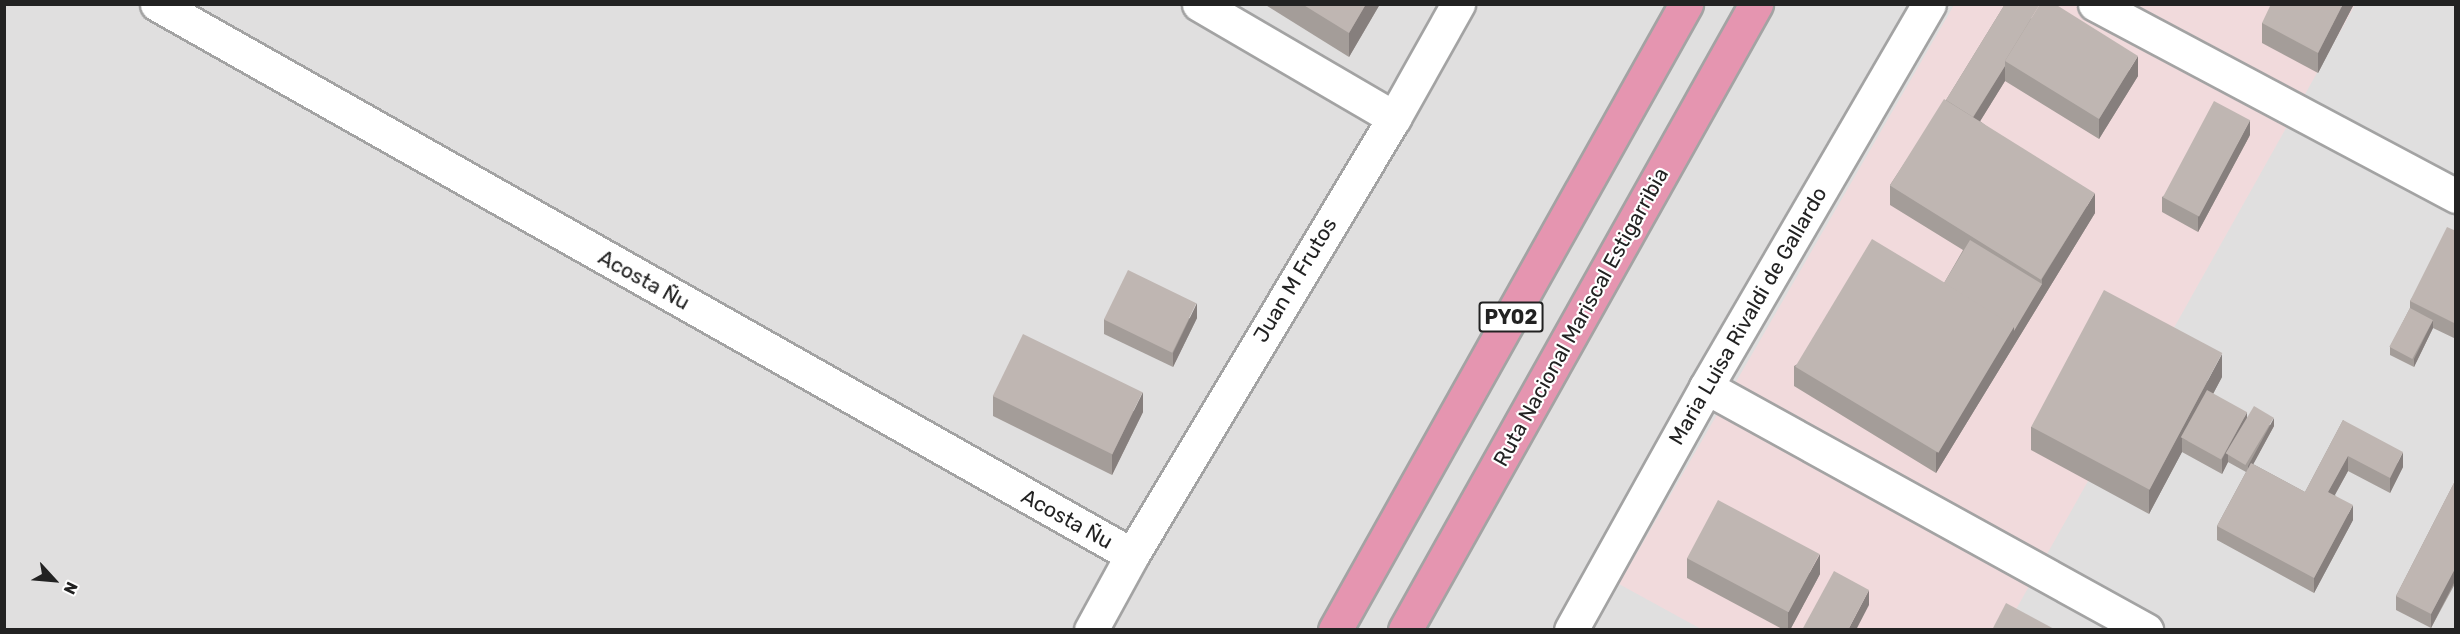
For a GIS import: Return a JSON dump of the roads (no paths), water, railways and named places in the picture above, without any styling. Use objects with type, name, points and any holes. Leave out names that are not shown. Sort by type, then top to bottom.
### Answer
[{"type":"highway","name":"PY02","points":[[1335,630],[1686,4]]},
{"type":"highway","name":"Ruta Nacional Mariscal Estigarribia","points":[[1405,630],[1756,4]]},
{"type":"street","name":"Acosta Ñu","points":[[157,4],[1132,555]]},
{"type":"street","points":[[1199,4],[1394,118]]},
{"type":"street","name":"Juan M Frutos","points":[[1091,630],[1132,555],[1394,118],[1458,4]]},
{"type":"street","name":"Maria Luisa Rivaldi de Gallardo","points":[[1571,630],[1706,387],[1929,4]]},
{"type":"street","points":[[2096,4],[2456,195]]},
{"type":"street","points":[[1706,387],[2146,630]]}]
